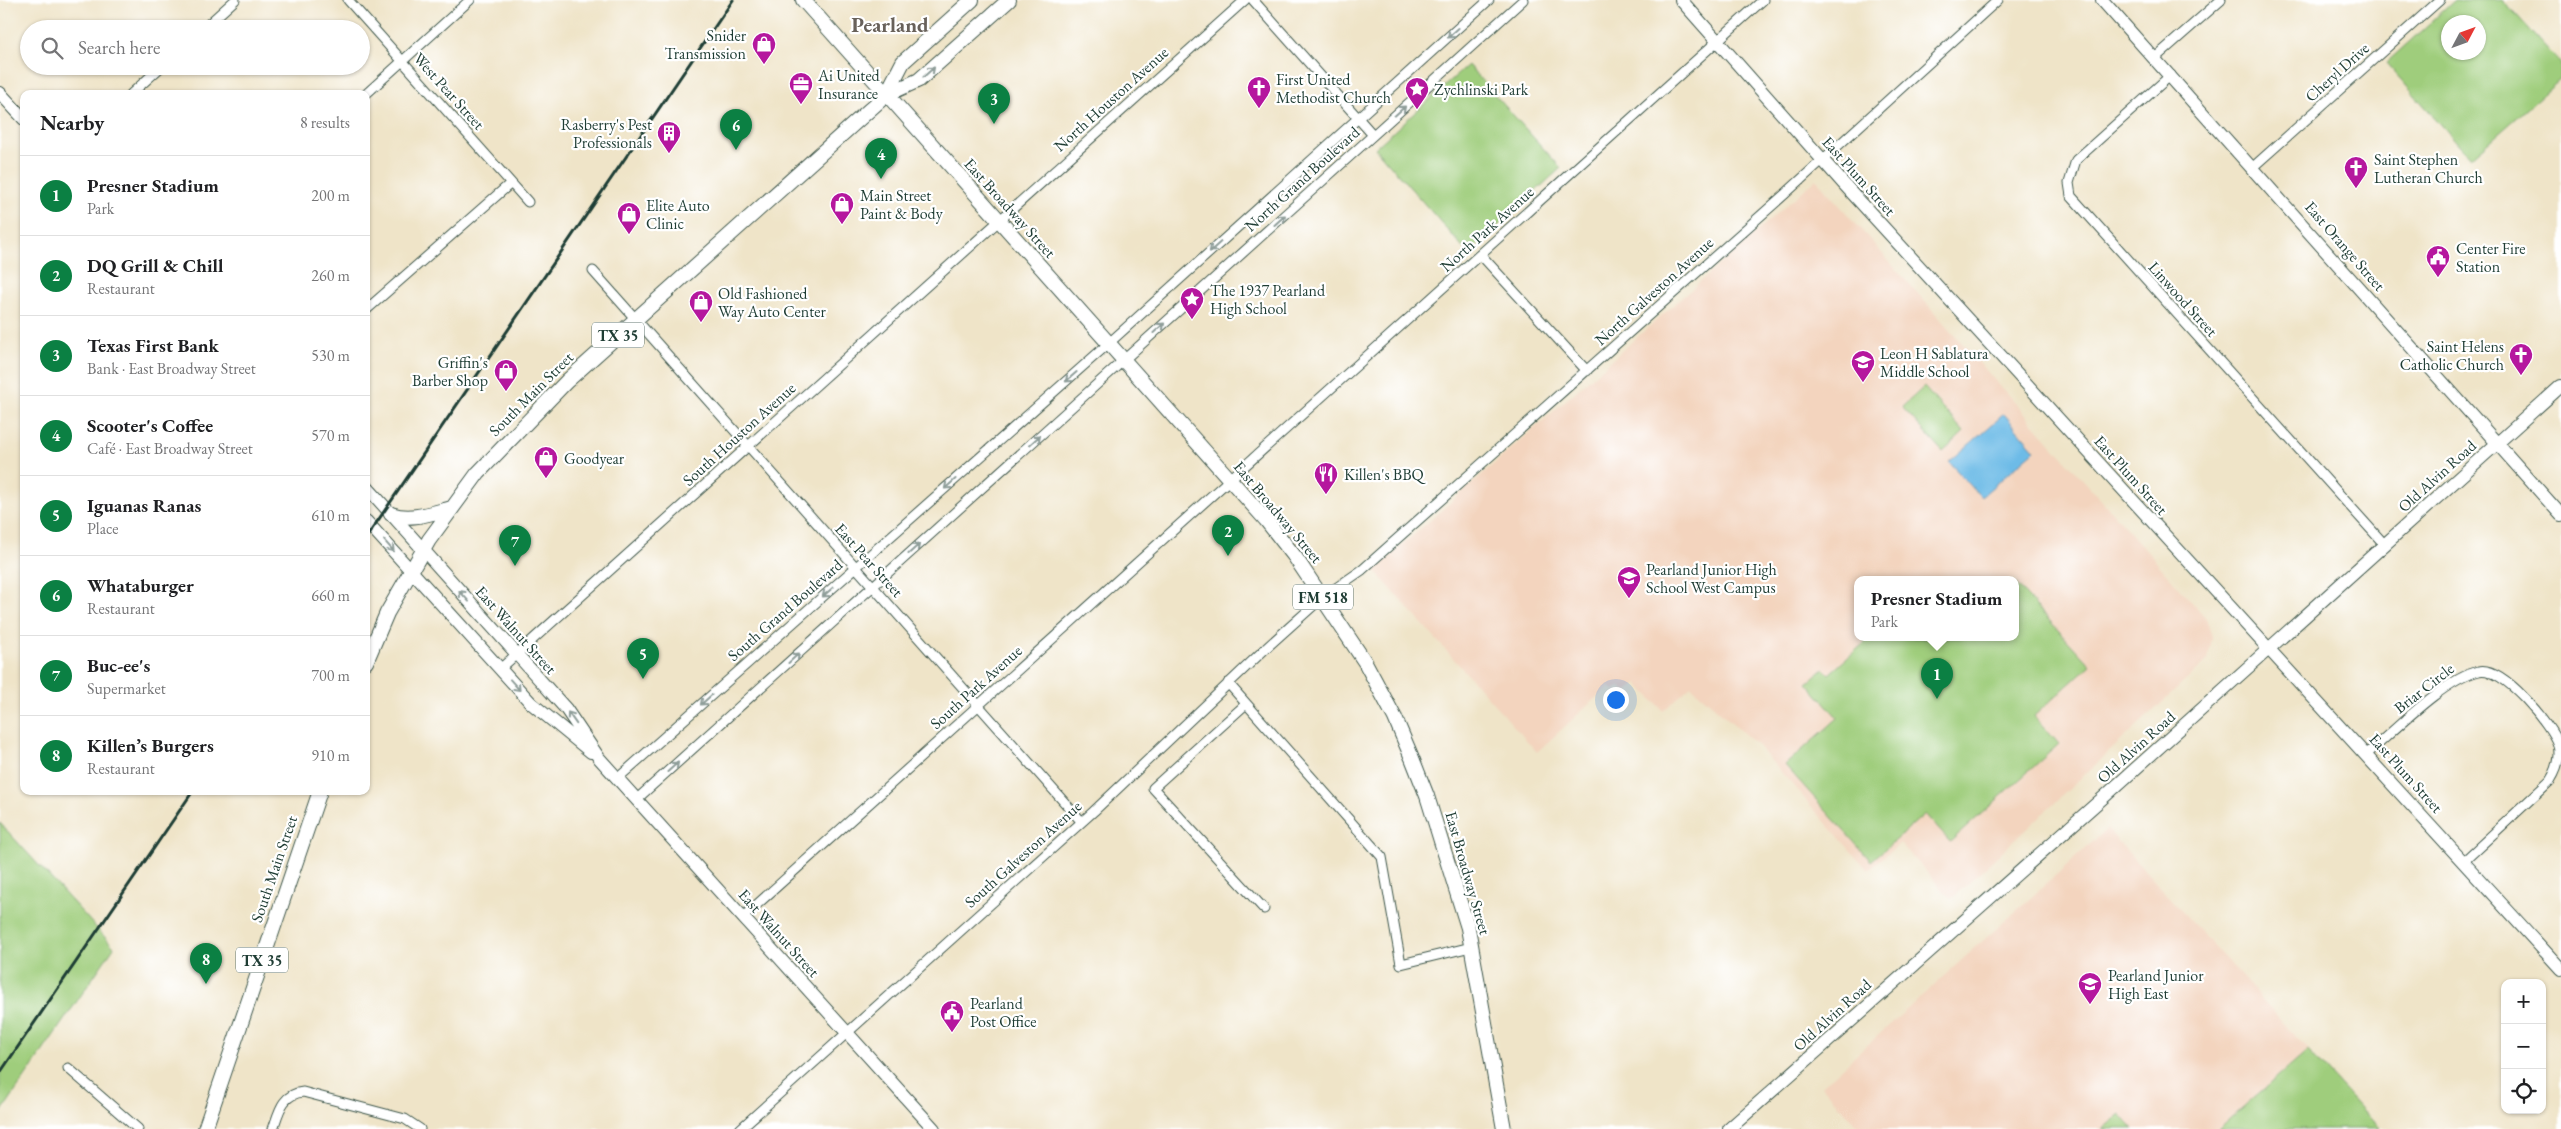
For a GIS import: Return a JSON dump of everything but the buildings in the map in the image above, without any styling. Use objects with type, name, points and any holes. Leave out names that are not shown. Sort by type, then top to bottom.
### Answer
[{"type":"main road","name":"FM 518","points":[[803,0],[886,95]]},
{"type":"main road","name":"TX 35","points":[[886,95],[903,62],[972,0]]},
{"type":"main road","name":"TX 35","points":[[886,95],[919,80],[1008,0]]},
{"type":"main road","name":"East Broadway Street","points":[[886,95],[1286,545],[1323,597],[1365,662],[1395,718],[1412,758],[1442,842],[1468,928],[1504,1129]]},
{"type":"main road","name":"South Main Street","points":[[370,653],[387,613],[411,572],[452,508],[478,473],[544,402],[886,95]]},
{"type":"main road","points":[[391,514],[399,517],[415,517],[452,508]]},
{"type":"main road","name":"South Main Street","points":[[205,1129],[319,795]]},
{"type":"street","points":[[213,20],[235,0]]},
{"type":"street","name":"West Pear Street","points":[[348,0],[366,20]]},
{"type":"street","points":[[370,90],[470,0]]},
{"type":"street","name":"North Houston Avenue","points":[[997,220],[1245,0]]},
{"type":"street","points":[[1253,0],[1373,135]]},
{"type":"street","name":"North Grand Boulevard","points":[[1108,344],[1489,0]]},
{"type":"street","name":"North Grand Boulevard","points":[[1122,361],[1523,0]]},
{"type":"street","name":"East Plum Street","points":[[1681,0],[1822,159],[2367,754],[2463,862],[2560,965]]},
{"type":"street","name":"North Park Avenue","points":[[1230,480],[1763,0]]},
{"type":"street","name":"North Galveston Avenue","points":[[1323,597],[1362,570],[1587,371],[1998,0]]},
{"type":"street","name":"East Orange Street","points":[[2102,0],[2156,58],[2561,515]]},
{"type":"street","points":[[2156,58],[2221,0]]},
{"type":"street","name":"Cheryl Drive","points":[[2253,167],[2440,0]]},
{"type":"street","name":"West Pear Street","points":[[370,25],[528,202]]},
{"type":"street","points":[[136,90],[152,75]]},
{"type":"street","name":"Linwood Street","points":[[2171,75],[2076,160],[2069,183],[2072,196],[2385,545]]},
{"type":"street","points":[[0,93],[20,115]]},
{"type":"street","points":[[370,306],[511,183]]},
{"type":"street","name":"South Houston Avenue","points":[[500,669],[997,220]]},
{"type":"street","points":[[1481,255],[1587,371]]},
{"type":"street","points":[[592,271],[635,319]]},
{"type":"street","name":"East Pear Street","points":[[635,319],[1082,821]]},
{"type":"street","name":"South Grand Boulevard","points":[[618,778],[1108,344]]},
{"type":"street","points":[[637,800],[1122,361]]},
{"type":"street","name":"Old Alvin Road","points":[[1730,1129],[2270,649],[2561,386]]},
{"type":"street","name":"South Park Avenue","points":[[743,917],[1230,480]]},
{"type":"street","name":"East Walnut Street","points":[[370,490],[566,709],[599,758],[845,1033],[934,1129]]},
{"type":"street","name":"East Walnut Street","points":[[370,526],[531,703],[599,758]]},
{"type":"street","name":"South Galveston Avenue","points":[[740,1129],[1082,821],[1228,683],[1323,597]]},
{"type":"street","name":"Briar Circle","points":[[2367,754],[2443,689],[2463,675],[2482,670],[2504,678],[2547,723],[2558,746],[2558,768],[2550,781],[2463,862]]},
{"type":"street","points":[[1228,683],[1382,857],[1401,964],[1471,947]]},
{"type":"street","points":[[1246,704],[1153,788],[1264,909]]},
{"type":"street","points":[[68,1068],[138,1129]]},
{"type":"street","points":[[273,1129],[281,1107],[287,1098],[294,1093],[303,1092],[405,1119],[420,1129]]},
{"type":"shaded area","name":"Pearland Junior High School West Campus","points":[[1816,179],[2206,618],[2212,637],[2208,660],[1951,899],[1900,843],[1868,870],[1757,745],[1691,686],[1663,711],[1637,683],[1626,692],[1620,686],[1614,690],[1609,686],[1537,752],[1374,570]]},
{"type":"shaded area","name":"Pearland Junior High East","points":[[2107,829],[2380,1129],[1860,1129],[1822,1086]]},
{"type":"green space","points":[[2455,0],[2503,0],[2561,64],[2561,79],[2471,158],[2386,63]]},
{"type":"green space","points":[[1468,65],[1561,168],[1468,253],[1375,148]]},
{"type":"green space","points":[[1924,387],[1964,432],[1943,452],[1902,407]]},
{"type":"green space","points":[[2019,587],[2090,665],[2034,716],[2059,744],[1950,842],[1925,814],[1871,861],[1785,765],[1838,718],[1807,683],[1824,669],[1829,674],[1867,641],[2019,641]]},
{"type":"green space","points":[[0,823],[114,947],[0,1114]]},
{"type":"green space","points":[[2308,1050],[2380,1129],[2218,1129]]},
{"type":"green space","points":[[2121,1114],[2134,1129],[2102,1129]]},
{"type":"water","points":[[2004,414],[2035,450],[1981,497],[1949,462]]},
{"type":"railway","points":[[370,532],[733,0]]},
{"type":"railway","points":[[0,1073],[190,795]]},
{"type":"place","name":"Snider Transmission","points":[[764,65]]},
{"type":"place","name":"Ai United Insurance","points":[[801,105]]},
{"type":"place","name":"First United Methodist Church","points":[[1259,109]]},
{"type":"place","name":"Zychlinski Park","points":[[1417,110]]},
{"type":"place","name":"Texas First Bank","points":[[994,124]]},
{"type":"place","name":"Whataburger","points":[[736,150]]},
{"type":"place","name":"Rasberry's Pest Professionals","points":[[669,154]]},
{"type":"place","name":"Scooter's Coffee","points":[[881,179]]},
{"type":"place","name":"Saint Stephen Lutheran Church","points":[[2356,189]]},
{"type":"place","name":"Main Street Paint & Body","points":[[842,225]]},
{"type":"place","name":"Elite Auto Clinic","points":[[629,235]]},
{"type":"place","name":"Center Fire Station","points":[[2438,278]]},
{"type":"place","name":"The 1937 Pearland High School","points":[[1192,320]]},
{"type":"place","name":"Old Fashioned Way Auto Center","points":[[701,323]]},
{"type":"place","name":"Saint Helens Catholic Church","points":[[2521,376]]},
{"type":"place","name":"Leon H Sablatura Middle School","points":[[1863,383]]},
{"type":"place","name":"Griffin's Barber Shop","points":[[506,392]]},
{"type":"place","name":"Goodyear","points":[[546,479]]},
{"type":"place","name":"Killen's BBQ","points":[[1326,495]]},
{"type":"place","name":"DQ Grill & Chill","points":[[1228,556]]},
{"type":"place","name":"Buc-ee's","points":[[515,566]]},
{"type":"place","name":"Pearland Junior High School West Campus","points":[[1629,599]]},
{"type":"place","name":"Iguanas Ranas","points":[[643,679]]},
{"type":"place","name":"Presner Stadium","points":[[1937,699]]},
{"type":"place","name":"Killen’s Burgers","points":[[206,984]]},
{"type":"place","name":"Pearland Junior High East","points":[[2090,1005]]},
{"type":"place","name":"Pearland Post Office","points":[[952,1033]]},
{"type":"district","name":"Pearland","points":[[890,24]]}]
